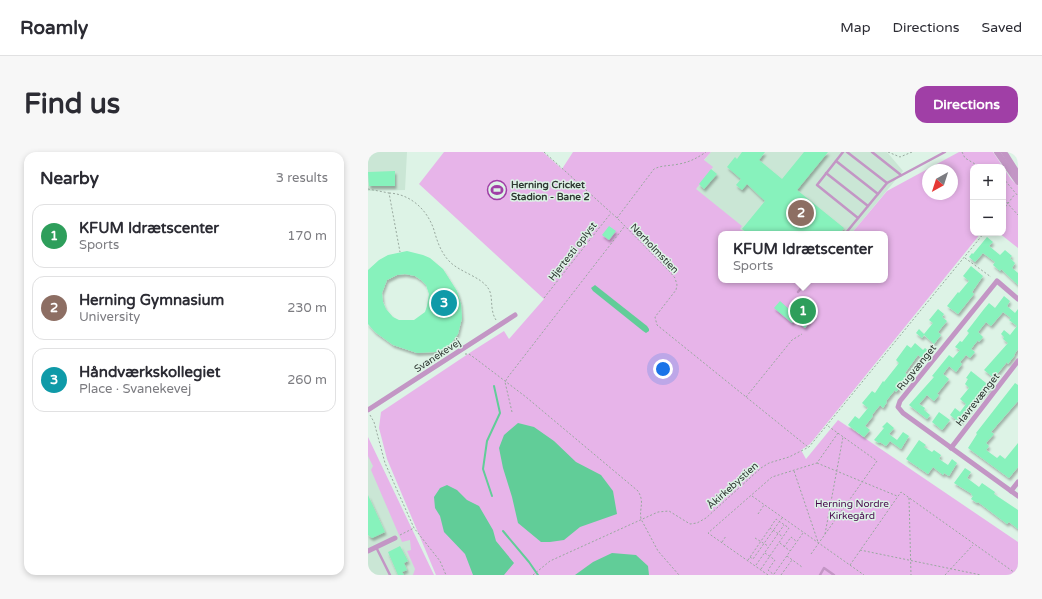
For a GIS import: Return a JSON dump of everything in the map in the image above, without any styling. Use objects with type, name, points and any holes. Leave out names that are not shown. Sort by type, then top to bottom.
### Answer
[{"type":"street","points":[[996,152],[1018,182]]},
{"type":"street","points":[[1004,152],[1018,174]]},
{"type":"street","points":[[997,282],[1018,298]]},
{"type":"street","name":"Rugvænget","points":[[997,282],[900,401],[898,407],[903,413],[1018,496]]},
{"type":"street","name":"Svanekevej","points":[[369,412],[515,315]]},
{"type":"street","name":"Havrevænget","points":[[951,448],[1018,361]]},
{"type":"street","points":[[1011,491],[1018,482]]},
{"type":"street","points":[[368,551],[394,538]]},
{"type":"lane","points":[[843,152],[817,185],[858,218]]},
{"type":"lane","points":[[848,152],[887,183]]},
{"type":"lane","points":[[872,152],[901,175]]},
{"type":"lane","points":[[847,231],[887,183],[945,152]]},
{"type":"lane","points":[[836,161],[878,194]]},
{"type":"lane","points":[[826,173],[868,206]]},
{"type":"lane","points":[[798,292],[806,283]]},
{"type":"lane","points":[[376,547],[390,575]]},
{"type":"lane","points":[[820,575],[824,568],[834,575]]},
{"type":"path","name":"Nørholmstien","points":[[544,152],[617,218],[624,227],[659,260],[675,278],[677,285],[676,290],[655,318],[657,325],[809,448]]},
{"type":"path","points":[[617,218],[654,169],[659,166],[695,160],[706,152]]},
{"type":"path","points":[[888,152],[900,157],[912,152]]},
{"type":"path","points":[[962,152],[965,158],[975,164]]},
{"type":"path","points":[[1006,182],[1018,196]]},
{"type":"path","points":[[368,189],[399,193],[417,204],[428,217],[436,240],[450,262],[489,288],[491,308],[499,325]]},
{"type":"path","points":[[389,192],[400,252]]},
{"type":"path","points":[[1006,206],[1016,194]]},
{"type":"path","points":[[1006,200],[1018,215]]},
{"type":"path","name":"Hjertesti oplyst","points":[[544,298],[611,213]]},
{"type":"path","points":[[512,412],[505,382],[508,377],[624,227]]},
{"type":"path","name":"Åkirkebystien","points":[[533,575],[550,561],[658,512],[669,511],[690,524],[697,523],[706,518],[761,468],[769,463],[789,457],[809,448],[982,236]]},
{"type":"path","points":[[965,257],[997,282]]},
{"type":"path","points":[[746,397],[792,340],[802,334]]},
{"type":"path","points":[[463,354],[469,354],[505,382],[638,491],[643,502],[640,516],[641,519],[658,551],[679,575]]},
{"type":"path","points":[[369,412],[374,422],[385,463],[414,528],[440,561],[446,575]]},
{"type":"path","points":[[811,554],[877,461],[827,426]]},
{"type":"path","points":[[768,575],[708,532],[772,477],[817,463],[838,433]]},
{"type":"path","points":[[825,534],[843,437]]},
{"type":"path","points":[[817,463],[898,497]]},
{"type":"path","points":[[794,471],[819,543]]},
{"type":"path","points":[[850,565],[901,492],[1018,575]]},
{"type":"path","points":[[751,496],[864,575]]},
{"type":"path","points":[[909,498],[911,575]]},
{"type":"path","points":[[758,514],[764,505]]},
{"type":"path","points":[[750,557],[753,559],[782,518]]},
{"type":"path","points":[[747,560],[776,519],[780,521],[789,528],[760,569]]},
{"type":"path","points":[[755,566],[784,524]]},
{"type":"path","points":[[394,538],[414,528]]},
{"type":"path","points":[[770,528],[783,538]]},
{"type":"path","points":[[765,552],[775,560],[768,570],[774,575],[803,532]]},
{"type":"path","points":[[722,542],[726,536]]},
{"type":"path","points":[[784,547],[791,537],[797,541]]},
{"type":"path","points":[[755,538],[768,547]]},
{"type":"path","points":[[779,542],[790,551]]},
{"type":"path","points":[[945,575],[973,544]]},
{"type":"path","points":[[860,550],[981,575]]},
{"type":"path","points":[[787,556],[802,567]]},
{"type":"path","points":[[781,575],[792,560]]},
{"type":"shaded area","points":[[368,152],[407,152],[405,190],[368,191]]},
{"type":"shaded area","points":[[711,152],[887,152],[903,171],[853,231],[732,231],[680,189]]},
{"type":"shaded area","points":[[595,285],[647,326],[649,331],[646,333],[643,331],[593,291],[591,288]]},
{"type":"shaded area","points":[[518,423],[534,427],[554,441],[576,462],[601,475],[613,491],[617,514],[580,527],[564,540],[550,542],[541,542],[518,523],[499,448],[504,435]]},
{"type":"shaded area","points":[[368,438],[429,575],[368,575]]},
{"type":"shaded area","points":[[447,485],[457,490],[467,500],[479,506],[493,530],[496,541],[514,563],[504,575],[473,575],[465,554],[444,532],[440,516],[435,508],[434,497],[440,488]]},
{"type":"shaded area","points":[[612,553],[636,555],[648,566],[649,575],[575,575],[593,562]]},
{"type":"green space","name":"Herning Nordre Kirkegård","points":[[444,152],[543,152],[562,169],[573,152],[711,152],[704,160],[713,167],[696,189],[742,226],[740,229],[743,231],[718,231],[718,283],[797,283],[805,290],[811,283],[888,283],[888,231],[854,231],[887,191],[922,172],[922,200],[958,200],[958,164],[937,164],[959,152],[993,152],[1001,164],[970,164],[970,236],[979,236],[810,444],[801,450],[806,459],[838,420],[1018,542],[1018,575],[436,575],[387,459],[379,428],[381,412],[504,331],[509,339],[544,299],[419,184]]},
{"type":"green space","points":[[1006,172],[1018,186],[1018,248],[1003,236],[1006,236]]},
{"type":"green space","points":[[368,437],[434,575],[413,575],[415,569],[407,551],[411,550],[410,540],[402,542],[371,470],[373,466],[368,456]]},
{"type":"building","points":[[742,152],[765,152],[759,160],[782,179],[804,152],[828,152],[797,190],[844,228],[842,231],[745,231],[742,229],[765,201],[747,184],[742,190],[736,185],[741,179],[727,167],[735,157],[737,159]]},
{"type":"building","points":[[711,169],[717,174],[704,189],[699,184]]},
{"type":"building","points":[[395,171],[395,186],[369,186],[368,172]]},
{"type":"building","points":[[609,226],[616,231],[609,240],[602,235]]},
{"type":"building","points":[[987,237],[993,242],[989,246],[1000,255],[1005,250],[1012,256],[1010,258],[1015,263],[1012,268],[1018,273],[1018,285],[1001,269],[1000,271],[993,265],[995,262],[983,253],[975,262],[969,257]]},
{"type":"building","points":[[407,251],[423,255],[430,258],[443,269],[457,291],[461,304],[462,318],[458,334],[449,346],[435,352],[417,353],[393,345],[375,332],[368,324],[368,270],[379,260],[388,255]],"holes":[[[405,274],[415,276],[426,285],[429,294],[425,312],[414,320],[399,320],[393,317],[386,309],[383,302],[382,293],[387,280],[397,275]]]},
{"type":"building","points":[[971,266],[983,276],[972,292],[974,294],[958,314],[947,306],[969,281],[963,276]]},
{"type":"building","points":[[1004,296],[1010,301],[1007,306],[1015,313],[1018,309],[1018,349],[1015,355],[994,378],[984,370],[1008,343],[1003,339],[1004,337],[1001,334],[1004,330],[1010,335],[1017,326],[1009,320],[1011,318],[1003,312],[991,326],[986,322],[978,332],[983,337],[979,342],[978,340],[971,349],[975,352],[970,358],[966,355],[960,362],[962,364],[956,372],[949,366],[943,374],[949,379],[937,394],[939,395],[934,401],[927,395],[919,404],[925,408],[924,410],[930,415],[927,419],[909,405],[934,377],[932,376],[949,355],[953,358],[960,350],[955,347],[960,341],[962,342],[969,333],[967,331],[989,303],[995,308]]},
{"type":"building","points":[[780,301],[791,311],[799,302],[815,315],[805,328],[795,320],[792,323],[774,308]]},
{"type":"building","points":[[938,309],[944,314],[942,317],[947,321],[938,332],[941,335],[934,344],[924,335],[922,338],[916,333],[919,329],[924,334],[933,323],[929,320]]},
{"type":"building","points":[[915,343],[923,350],[925,348],[929,351],[922,358],[918,355],[905,373],[909,376],[907,379],[896,392],[895,390],[886,401],[887,402],[883,408],[880,405],[872,415],[873,416],[865,426],[870,430],[864,437],[848,425],[855,416],[859,419],[868,408],[862,403],[872,391],[875,393],[883,381],[884,382],[899,363],[896,360],[907,345],[911,348]]},
{"type":"building","points":[[971,371],[991,387],[978,399],[960,423],[950,415],[955,408],[960,412],[966,404],[960,399],[969,388],[965,384],[968,379],[966,378]]},
{"type":"building","points":[[1015,383],[1018,385],[1018,401],[991,432],[994,434],[986,443],[989,446],[986,450],[997,458],[1000,455],[1005,459],[1018,443],[1018,467],[1009,478],[968,448],[977,434],[976,433]]},
{"type":"building","points":[[939,412],[950,420],[942,430],[932,422]]},
{"type":"building","points":[[887,422],[894,428],[889,434],[897,440],[903,432],[909,436],[901,449],[890,441],[886,446],[874,440]]},
{"type":"building","points":[[919,440],[926,445],[924,447],[932,452],[934,450],[941,455],[939,459],[948,465],[952,459],[957,463],[949,476],[944,473],[943,475],[933,467],[928,474],[906,459]]},
{"type":"building","points":[[965,468],[971,472],[967,478],[979,487],[982,483],[995,492],[994,494],[1018,510],[1018,529],[1009,522],[1007,524],[978,502],[977,503],[971,499],[973,496],[971,495],[972,494],[954,483]]},
{"type":"building","points":[[368,495],[385,532],[372,538],[368,535]]},
{"type":"building","points":[[400,546],[408,561],[404,563],[407,570],[402,572],[404,575],[398,575],[388,552]]},
{"type":"waterway","points":[[492,496],[483,469],[487,441],[500,413],[494,386]]},
{"type":"waterway","points":[[503,531],[538,575]]},
{"type":"place","name":"Herning Cricket Stadion - Bane 2","points":[[497,190]]},
{"type":"place","name":"Herning Gymnasium","points":[[801,213]]},
{"type":"place","name":"Håndværkskollegiet","points":[[444,303]]},
{"type":"place","name":"KFUM Idrætscenter","points":[[803,311]]}]
